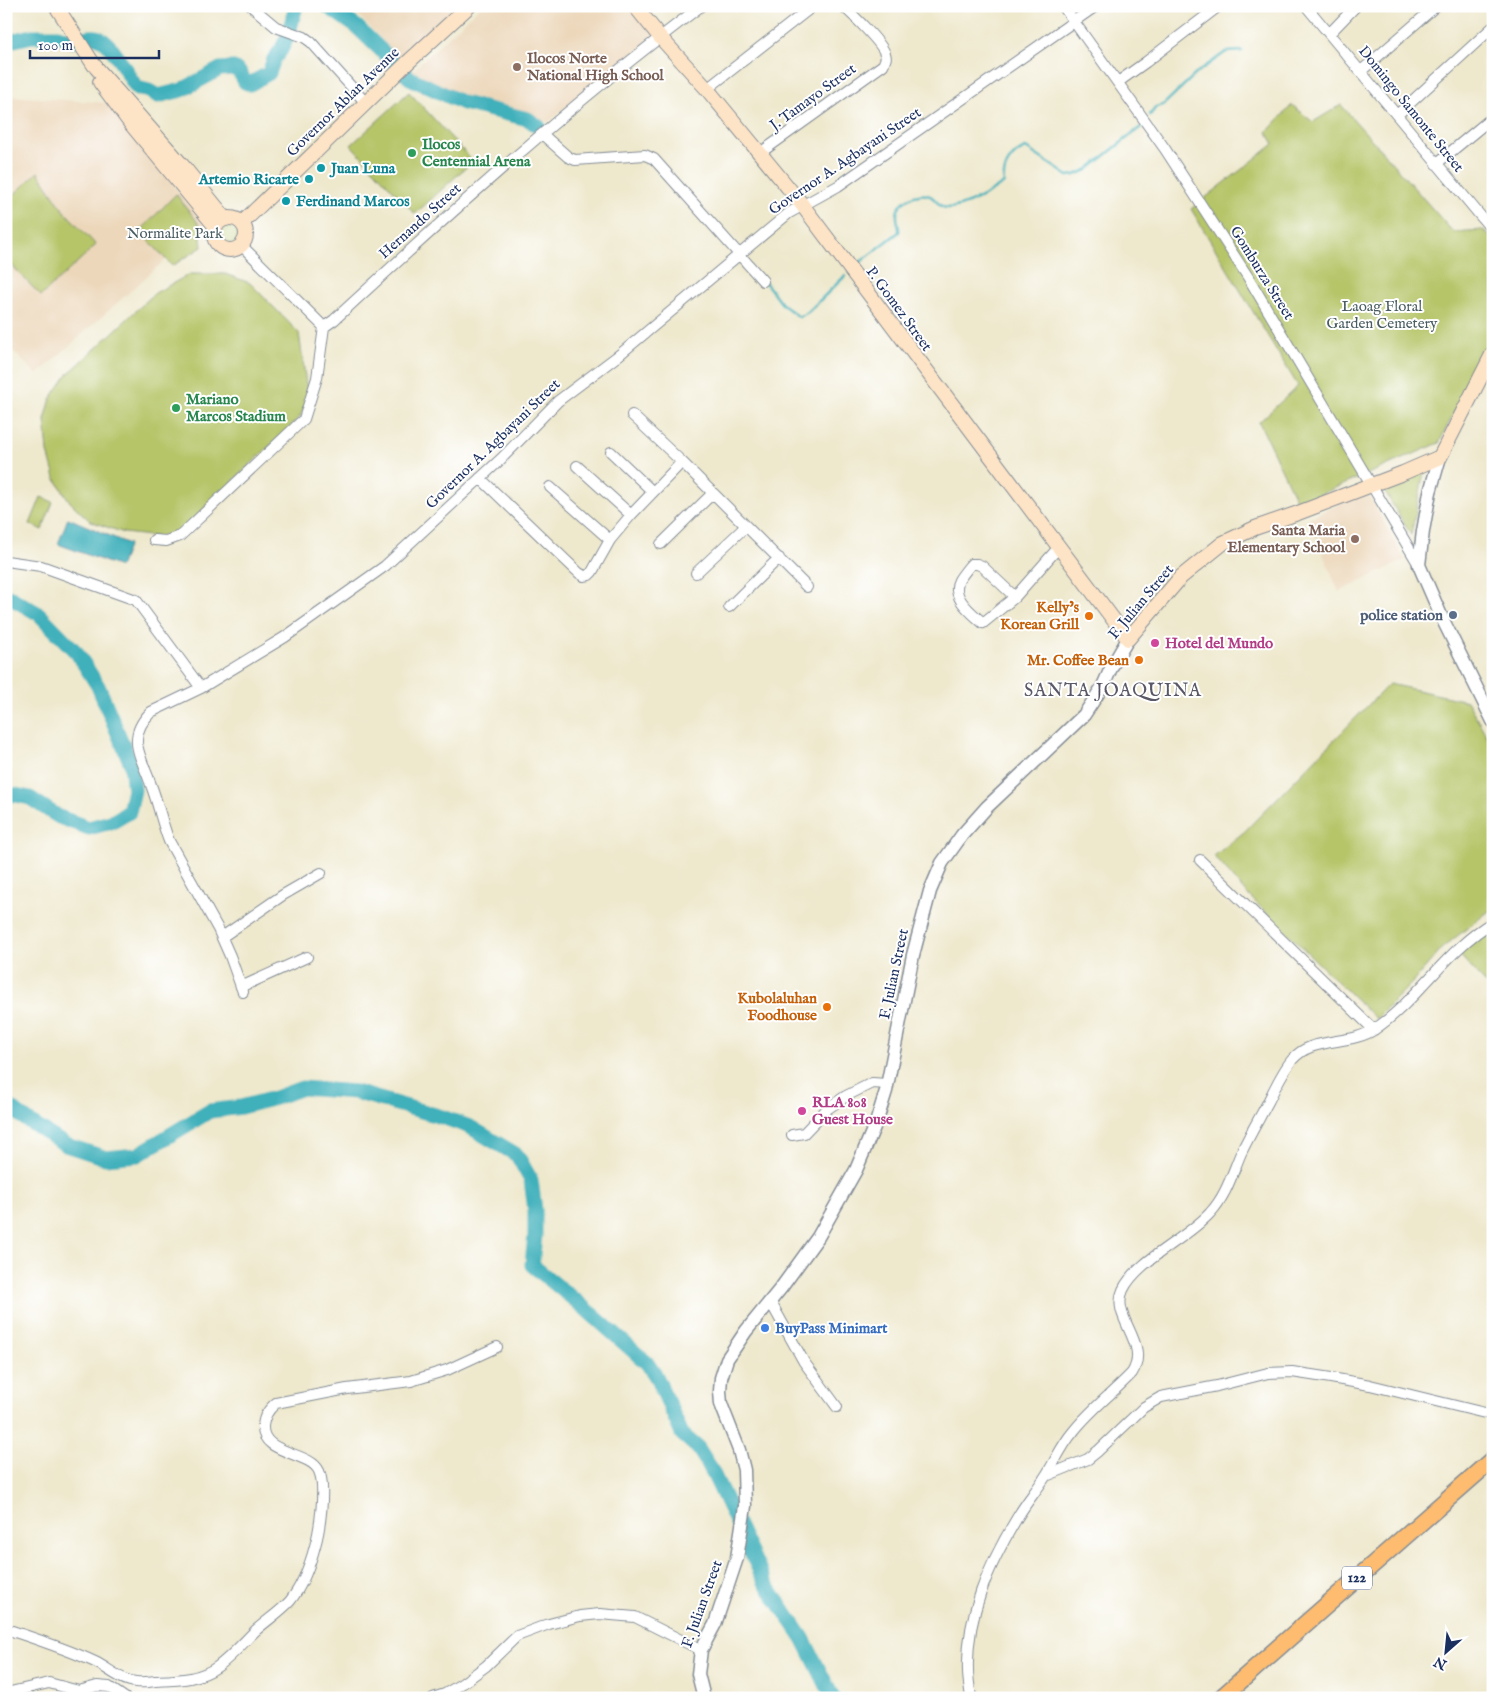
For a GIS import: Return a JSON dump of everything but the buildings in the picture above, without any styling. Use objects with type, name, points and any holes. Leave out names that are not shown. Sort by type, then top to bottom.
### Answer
[{"type":"main road","points":[[56,6],[94,65],[182,165],[221,223]]},
{"type":"main road","name":"Governor Ablan Avenue","points":[[242,223],[401,68],[469,6]]},
{"type":"main road","name":"P. Gomez Street","points":[[635,6],[760,153],[801,205],[1128,640]]},
{"type":"main road","points":[[235,219],[242,223],[246,237],[242,246],[229,250],[221,247],[215,240],[214,236],[221,223],[235,219]]},
{"type":"main road","points":[[1440,458],[1493,353]]},
{"type":"main road","name":"F. Julian Street","points":[[1128,640],[1181,577],[1223,543],[1255,528],[1298,514],[1440,458]]},
{"type":"main road","name":"122","points":[[1221,1698],[1493,1459]]},
{"type":"street","points":[[251,6],[276,26],[311,42],[366,102]]},
{"type":"street","name":"Hernando Street","points":[[324,327],[334,320],[433,228],[542,134],[660,37],[701,6]]},
{"type":"street","points":[[707,90],[813,6]]},
{"type":"street","name":"J. Tamayo Street","points":[[760,153],[883,65],[886,59],[885,52],[862,24],[843,6]]},
{"type":"street","name":"Gomburza Street","points":[[1063,6],[1165,149],[1248,277],[1419,565]]},
{"type":"street","name":"Governor A. Agbayani Street","points":[[307,957],[242,990],[222,937],[169,841],[138,749],[137,739],[142,723],[151,712],[201,688],[285,637],[377,572],[480,478],[558,401],[619,355],[782,219],[801,205],[811,202],[838,186],[1096,6]]},
{"type":"street","points":[[1118,82],[1219,6]]},
{"type":"street","name":"Domingo Samonte Street","points":[[1306,6],[1493,231]]},
{"type":"street","points":[[1330,33],[1356,6]]},
{"type":"street","points":[[1361,71],[1436,6]]},
{"type":"street","points":[[1397,115],[1493,27]]},
{"type":"street","points":[[1436,164],[1493,117]]},
{"type":"street","points":[[542,134],[568,157],[575,160],[645,155],[654,159],[763,281]]},
{"type":"street","points":[[154,540],[166,541],[180,536],[304,420],[317,378],[324,327],[242,246]]},
{"type":"street","points":[[632,415],[682,462],[807,587]]},
{"type":"street","points":[[611,452],[654,492]]},
{"type":"street","points":[[1440,458],[1430,492],[1419,565],[1493,721]]},
{"type":"street","points":[[480,478],[584,576],[592,572],[610,540],[630,515],[682,462]]},
{"type":"street","points":[[577,466],[630,515]]},
{"type":"street","points":[[550,487],[610,540]]},
{"type":"street","points":[[661,544],[713,493]]},
{"type":"street","points":[[696,573],[746,526]]},
{"type":"street","points":[[1015,597],[982,566],[977,564],[971,564],[958,582],[959,596],[963,604],[982,623],[1015,597],[1058,548]]},
{"type":"street","points":[[729,607],[779,558]]},
{"type":"street","points":[[6,561],[40,566],[136,600],[201,688]]},
{"type":"street","name":"F. Julian Street","points":[[704,1698],[698,1674],[700,1650],[715,1624],[737,1558],[746,1506],[744,1470],[739,1450],[721,1404],[721,1378],[727,1359],[746,1331],[818,1237],[856,1170],[877,1120],[887,1084],[913,954],[930,891],[942,863],[988,806],[1084,715],[1103,686],[1112,666],[1128,640]]},
{"type":"street","points":[[1200,860],[1374,1030]]},
{"type":"street","points":[[222,937],[283,894],[321,873]]},
{"type":"street","points":[[971,1698],[968,1672],[970,1633],[981,1590],[1018,1517],[1046,1476],[1062,1447],[1074,1430],[1115,1390],[1136,1366],[1138,1359],[1137,1348],[1123,1314],[1120,1301],[1120,1296],[1126,1285],[1139,1269],[1186,1234],[1210,1213],[1227,1187],[1242,1151],[1287,1067],[1298,1053],[1314,1045],[1355,1038],[1374,1030],[1399,1010],[1455,952],[1493,922]]},
{"type":"street","points":[[792,1135],[804,1133],[827,1109],[846,1096],[872,1083],[887,1084]]},
{"type":"street","points":[[770,1301],[804,1362],[837,1407]]},
{"type":"street","points":[[6,1629],[96,1662],[127,1680],[135,1682],[187,1679],[216,1668],[289,1602],[304,1576],[315,1546],[319,1528],[322,1487],[319,1472],[311,1463],[285,1452],[265,1437],[263,1430],[264,1419],[269,1409],[276,1403],[285,1401],[347,1389],[411,1381],[430,1376],[497,1347]]},
{"type":"street","points":[[1046,1476],[1088,1459],[1144,1407],[1161,1397],[1217,1386],[1268,1372],[1292,1372],[1370,1385],[1493,1415]]},
{"type":"street","points":[[433,1698],[463,1684],[486,1666],[517,1636],[548,1624],[580,1616],[600,1614],[635,1617],[700,1650]]},
{"type":"street","points":[[112,1687],[115,1673]]},
{"type":"street","points":[[6,1693],[45,1683],[53,1683],[74,1690],[97,1686],[112,1687],[126,1698],[135,1682]]},
{"type":"shaded area","points":[[350,6],[456,6],[399,58]]},
{"type":"shaded area","name":"Ilocos Norte National High School","points":[[481,6],[630,6],[657,35],[548,122],[435,89],[410,73]]},
{"type":"shaded area","points":[[6,96],[108,103],[205,224],[37,375],[6,344]]},
{"type":"shaded area","name":"Santa Maria Elementary School","points":[[1367,492],[1405,560],[1339,592],[1308,518]]},
{"type":"green space","name":"Ilocos Centennial Arena","points":[[409,92],[473,161],[415,214],[351,145]]},
{"type":"green space","name":"Laoag Floral Garden Cemetery","points":[[1292,105],[1313,122],[1341,105],[1453,232],[1483,230],[1493,239],[1493,335],[1439,443],[1298,504],[1259,422],[1298,386],[1191,209],[1274,144],[1267,132]]},
{"type":"green space","points":[[38,172],[64,211],[96,245],[41,296],[6,259],[6,202]]},
{"type":"green space","name":"Normalite Park","points":[[176,194],[203,229],[202,247],[172,266],[140,231]]},
{"type":"green space","points":[[230,222],[239,226],[243,235],[239,244],[230,248],[221,244],[217,235],[221,226]]},
{"type":"green space","name":"Mariano Marcos Stadium","points":[[190,274],[225,274],[250,283],[299,333],[308,398],[300,417],[181,531],[159,537],[124,533],[90,521],[70,502],[55,478],[48,452],[45,420],[51,398],[66,376],[155,293]]},
{"type":"green space","points":[[1425,468],[1411,535],[1383,489]]},
{"type":"green space","points":[[41,497],[53,502],[42,530],[30,524]]},
{"type":"green space","points":[[1389,684],[1467,701],[1493,747],[1493,908],[1442,948],[1412,983],[1376,1019],[1247,894],[1214,856],[1244,832]]},
{"type":"green space","points":[[1493,925],[1493,992],[1458,953]]},
{"type":"water","points":[[68,518],[129,544],[120,567],[58,544]]},
{"type":"waterway","points":[[6,42],[32,36],[58,36],[72,41],[87,37],[102,39],[113,51],[137,88],[158,96],[182,90],[220,69],[234,68],[240,73],[245,82],[250,84],[269,73],[274,59],[288,36],[296,6]]},
{"type":"waterway","points":[[327,6],[357,27],[410,78],[463,103],[528,119],[539,127]]},
{"type":"waterway","points":[[1150,115],[1156,107],[1163,105],[1199,71],[1226,52],[1242,51]]},
{"type":"waterway","points":[[854,267],[899,232],[898,209],[902,203],[917,195],[930,196],[945,208],[970,202],[1004,183],[1006,166],[1009,161],[1016,153],[1026,148],[1068,176],[1075,175],[1087,170],[1141,127]]},
{"type":"waterway","points":[[765,282],[782,304],[799,317],[808,312],[845,276]]},
{"type":"waterway","points":[[6,595],[39,614],[77,653],[98,686],[131,764],[134,790],[129,812],[114,821],[89,828],[59,817],[30,798],[6,793]]},
{"type":"waterway","points":[[6,1104],[28,1121],[66,1145],[106,1158],[137,1155],[210,1111],[241,1107],[275,1098],[302,1088],[355,1092],[470,1127],[517,1155],[531,1180],[535,1210],[532,1265],[647,1363],[657,1378],[682,1434],[698,1448],[710,1467],[766,1584],[803,1638],[833,1698]]},
{"type":"place","name":"Ilocos Norte National High School","points":[[517,67]]},
{"type":"place","name":"Ilocos Centennial Arena","points":[[412,153]]},
{"type":"place","name":"Juan Luna","points":[[321,168]]},
{"type":"place","name":"Artemio Ricarte","points":[[309,179]]},
{"type":"place","name":"Ferdinand Marcos","points":[[286,201]]},
{"type":"place","name":"Mariano Marcos Stadium","points":[[176,408]]},
{"type":"place","name":"Santa Maria Elementary School","points":[[1355,539]]},
{"type":"place","name":"police station","points":[[1453,615]]},
{"type":"place","name":"Kelly’s Korean Grill","points":[[1089,616]]},
{"type":"place","name":"Hotel del Mundo","points":[[1155,643]]},
{"type":"place","name":"Mr. Coffee Bean","points":[[1139,660]]},
{"type":"place","name":"Kubolaluhan Foodhouse","points":[[827,1007]]},
{"type":"place","name":"RLA 808 Guest House","points":[[802,1111]]},
{"type":"place","name":"BuyPass Minimart","points":[[765,1328]]},
{"type":"district","name":"SANTA JOAQUINA","points":[[1113,691]]}]
